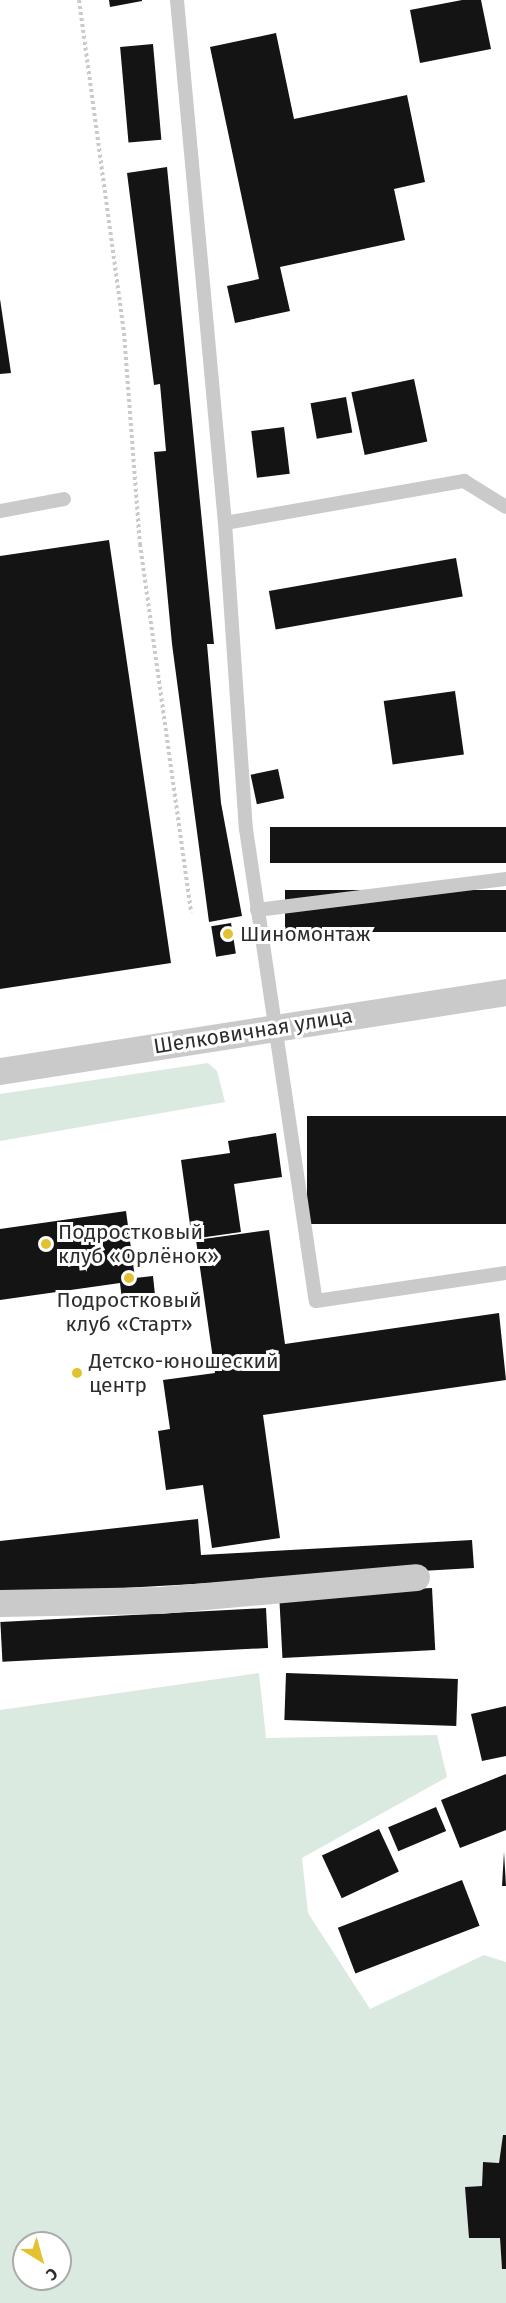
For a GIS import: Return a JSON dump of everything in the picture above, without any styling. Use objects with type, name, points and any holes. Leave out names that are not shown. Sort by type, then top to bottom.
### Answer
[{"type":"street","name":"Шелковичная улица","points":[[0,1071],[506,992]]},
{"type":"street","points":[[0,1603],[160,1600],[416,1577]]},
{"type":"lane","points":[[177,0],[225,523],[246,829],[316,1301],[506,1273]]},
{"type":"lane","points":[[225,523],[464,481],[506,507]]},
{"type":"lane","points":[[0,511],[64,499]]},
{"type":"lane","points":[[257,910],[506,879]]},
{"type":"path","points":[[79,0],[124,333],[140,544],[191,912]]},
{"type":"shaded area","points":[[208,1063],[217,1071],[225,1102],[0,1141],[0,1094]]},
{"type":"shaded area","points":[[259,1673],[266,1738],[437,1735],[447,1777],[302,1858],[308,1913],[370,2009],[484,1955],[506,1962],[506,2135],[503,2135],[499,2163],[483,2162],[482,2186],[466,2187],[500,2238],[502,2269],[506,2269],[506,2303],[0,2303],[0,1710]]},
{"type":"building","points":[[109,0],[142,0],[142,1],[110,7]]},
{"type":"building","points":[[462,0],[481,0],[491,49],[420,63],[410,10]]},
{"type":"building","points":[[276,33],[294,119],[407,95],[425,182],[394,189],[405,240],[280,267],[290,311],[235,323],[227,286],[259,279],[210,47]]},
{"type":"building","points":[[153,44],[161,140],[128,143],[120,47]]},
{"type":"building","points":[[167,167],[214,644],[207,644],[221,803],[242,916],[209,922],[172,644],[154,452],[166,451],[160,384],[154,385],[127,173]]},
{"type":"building","points":[[0,299],[11,373],[0,374]]},
{"type":"building","points":[[414,379],[427,442],[365,455],[351,392]]},
{"type":"building","points":[[346,397],[352,432],[317,439],[311,403]]},
{"type":"building","points":[[284,427],[290,474],[257,478],[251,431]]},
{"type":"building","points":[[109,540],[171,963],[0,989],[0,556]]},
{"type":"building","points":[[456,558],[463,596],[276,629],[269,591]]},
{"type":"building","points":[[455,691],[464,754],[393,764],[384,701]]},
{"type":"building","points":[[278,769],[284,798],[257,804],[251,775]]},
{"type":"building","points":[[270,827],[506,827],[506,863],[270,863]]},
{"type":"building","points":[[285,890],[506,890],[506,932],[285,932]]},
{"type":"building","points":[[231,923],[236,954],[216,957],[211,926]]},
{"type":"building","points":[[307,1116],[506,1116],[506,1224],[307,1224]]},
{"type":"building","points":[[276,1133],[282,1177],[234,1184],[241,1232],[192,1239],[181,1160],[230,1153],[228,1141]]},
{"type":"building","points":[[126,1211],[135,1278],[153,1276],[155,1295],[122,1300],[120,1283],[0,1300],[0,1229]]},
{"type":"building","points":[[269,1230],[285,1344],[499,1313],[506,1380],[263,1415],[280,1538],[212,1548],[203,1485],[166,1490],[158,1431],[170,1429],[163,1380],[215,1373],[196,1240]]},
{"type":"building","points":[[198,1519],[201,1555],[472,1540],[474,1568],[0,1595],[0,1541]]},
{"type":"building","points":[[432,1588],[435,1650],[282,1658],[279,1596]]},
{"type":"building","points":[[266,1608],[268,1648],[2,1662],[0,1622]]},
{"type":"building","points":[[286,1673],[458,1679],[456,1726],[284,1720]]},
{"type":"building","points":[[506,1706],[506,1756],[482,1761],[471,1714]]},
{"type":"building","points":[[506,1774],[506,1830],[460,1848],[441,1800]]},
{"type":"building","points":[[436,1807],[446,1831],[398,1851],[388,1827]]},
{"type":"building","points":[[379,1829],[399,1872],[342,1898],[322,1856]]},
{"type":"building","points":[[504,1852],[506,1886],[502,1886]]},
{"type":"building","points":[[462,1880],[480,1926],[355,1973],[338,1928]]},
{"type":"building","points":[[503,2135],[506,2135],[506,2269],[502,2269],[500,2238],[469,2238],[465,2187],[482,2186],[483,2162],[499,2163]]},
{"type":"place","name":"Шиномонтаж","points":[[228,934]]},
{"type":"place","name":"Подростковый клуб «Орлёнок»","points":[[46,1244]]},
{"type":"place","name":"Подростковый клуб «Старт»","points":[[129,1278]]},
{"type":"place","name":"Детско-юношеский центр","points":[[77,1373]]}]
